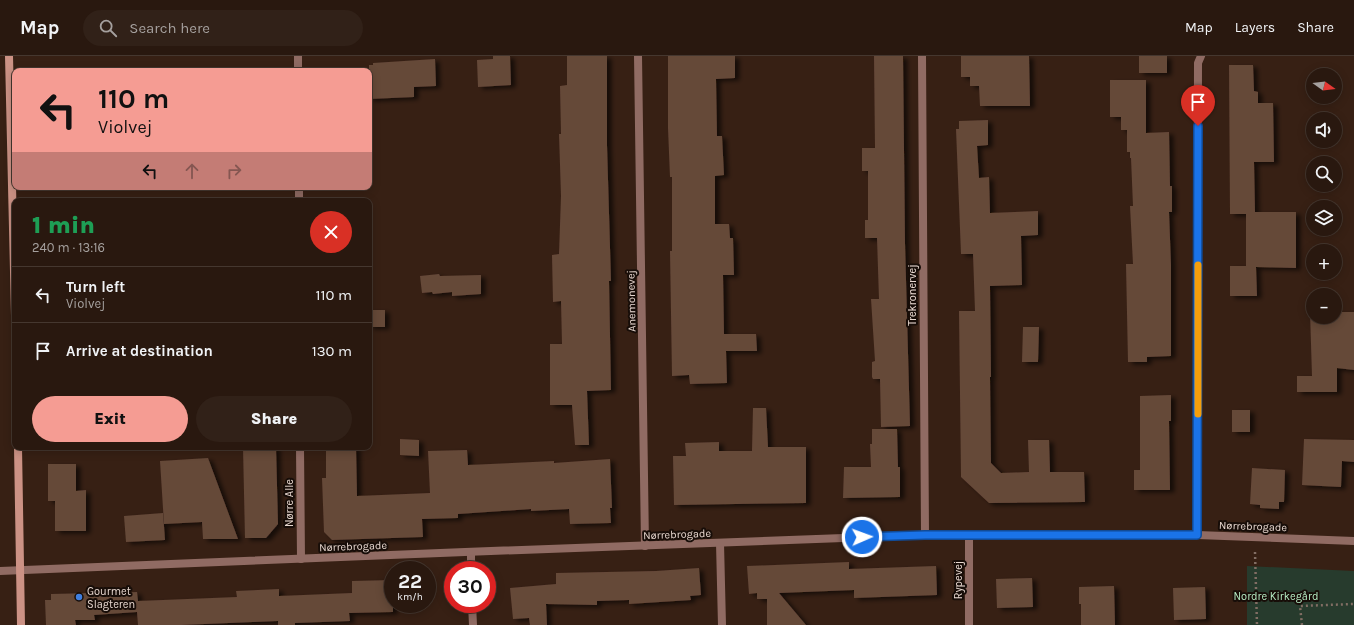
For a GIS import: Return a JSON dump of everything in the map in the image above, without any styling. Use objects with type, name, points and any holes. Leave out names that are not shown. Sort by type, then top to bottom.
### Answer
[{"type":"street","points":[[9,56],[12,185]]},
{"type":"street","points":[[298,56],[298,68]]},
{"type":"street","name":"Anemonevej","points":[[638,56],[645,546]]},
{"type":"street","name":"Trekronervej","points":[[922,56],[925,535]]},
{"type":"street","points":[[1197,535],[1198,63],[1201,56]]},
{"type":"street","points":[[18,450],[21,625]]},
{"type":"street","name":"Nørre Alle","points":[[300,450],[301,559]]},
{"type":"street","name":"Nørrebrogade","points":[[0,572],[925,535],[1197,535],[1354,542]]},
{"type":"street","name":"Rypevej","points":[[969,536],[969,625]]},
{"type":"street","points":[[720,543],[722,625]]},
{"type":"street","points":[[471,552],[471,561]]},
{"type":"street","points":[[472,613],[473,625]]},
{"type":"path","points":[[1255,537],[1257,625]]},
{"type":"path","points":[[1302,625],[1300,606],[1354,604]]},
{"type":"green space","name":"Nordre Kirkegård","points":[[1247,566],[1354,571],[1354,625],[1247,625]]},
{"type":"building","points":[[493,56],[510,56],[511,85],[478,87],[477,60],[493,59]]},
{"type":"building","points":[[567,56],[607,56],[607,145],[611,281],[609,281],[611,390],[587,391],[589,445],[575,445],[572,405],[550,405],[550,344],[562,344],[561,301],[553,302],[552,255],[559,254],[561,196],[559,134],[561,134],[560,86],[567,85]]},
{"type":"building","points":[[668,56],[735,56],[735,78],[716,79],[717,136],[722,136],[724,175],[715,176],[715,224],[729,224],[730,238],[733,238],[734,275],[723,275],[724,334],[756,334],[757,351],[726,351],[727,383],[690,384],[689,375],[672,376],[670,251],[672,251],[672,177],[670,177],[668,128]]},
{"type":"building","points":[[874,56],[903,56],[905,243],[910,426],[881,427],[880,379],[873,379],[872,377],[872,362],[875,361],[871,299],[879,299],[877,238],[865,238],[865,220],[868,220],[868,171],[862,171],[862,148],[875,148]]},
{"type":"building","points":[[961,56],[1029,56],[1030,106],[980,106],[979,86],[970,86],[970,77],[961,77]]},
{"type":"building","points":[[1139,56],[1167,56],[1167,73],[1139,73]]},
{"type":"building","points":[[435,59],[436,86],[414,87],[414,97],[372,99],[372,68],[369,68],[369,65],[373,65],[373,63]]},
{"type":"building","points":[[1229,65],[1253,65],[1254,91],[1258,92],[1258,103],[1273,103],[1274,162],[1254,162],[1255,212],[1296,212],[1296,268],[1256,267],[1257,296],[1230,296],[1230,266],[1246,266],[1246,214],[1230,214]]},
{"type":"building","points":[[1110,80],[1146,80],[1146,133],[1169,132],[1170,186],[1172,186],[1172,212],[1169,212],[1171,265],[1171,356],[1147,357],[1147,362],[1128,362],[1126,264],[1133,264],[1130,206],[1133,206],[1131,158],[1130,152],[1127,152],[1127,130],[1121,130],[1121,117],[1110,117]]},
{"type":"building","points":[[988,120],[988,145],[977,146],[979,178],[989,177],[990,213],[1038,211],[1038,235],[1021,236],[1022,285],[990,286],[991,463],[1001,473],[1029,472],[1028,440],[1049,440],[1050,472],[1084,472],[1085,502],[989,503],[961,477],[959,311],[975,311],[973,254],[961,254],[956,129],[959,129],[959,121]]},
{"type":"building","points":[[439,274],[440,276],[481,275],[481,294],[452,296],[452,292],[433,294],[432,292],[422,293],[420,276]]},
{"type":"building","points":[[372,310],[385,310],[385,327],[372,327]]},
{"type":"building","points":[[1342,312],[1354,312],[1354,370],[1337,368],[1337,392],[1297,392],[1297,376],[1312,376],[1310,324],[1342,324]]},
{"type":"building","points":[[1023,327],[1039,327],[1038,362],[1022,362]]},
{"type":"building","points":[[1171,395],[1171,421],[1169,421],[1170,490],[1134,490],[1134,470],[1140,470],[1140,396]]},
{"type":"building","points":[[753,408],[766,408],[768,447],[806,447],[806,503],[674,505],[673,456],[686,456],[685,443],[719,442],[719,451],[752,451]]},
{"type":"building","points":[[1232,410],[1250,410],[1250,432],[1232,432]]},
{"type":"building","points":[[872,429],[897,429],[898,467],[900,467],[900,497],[843,498],[844,467],[871,467],[870,444],[872,444]]},
{"type":"building","points":[[400,439],[419,440],[419,456],[400,455]]},
{"type":"building","points":[[1304,439],[1354,440],[1354,462],[1342,461],[1341,487],[1302,485]]},
{"type":"building","points":[[243,450],[276,450],[278,524],[266,538],[245,538]]},
{"type":"building","points":[[326,450],[356,450],[357,496],[430,493],[428,451],[467,450],[468,465],[554,461],[554,463],[610,459],[612,508],[610,508],[611,523],[570,524],[569,509],[531,511],[531,509],[458,514],[458,518],[422,519],[423,537],[332,540],[324,532],[322,478],[326,478]]},
{"type":"building","points":[[208,458],[238,539],[203,539],[202,522],[164,524],[160,461]]},
{"type":"building","points":[[48,464],[76,464],[76,491],[86,490],[86,531],[55,531],[55,501],[48,501]]},
{"type":"building","points":[[1252,468],[1285,470],[1284,502],[1279,502],[1279,509],[1260,508],[1260,505],[1250,504]]},
{"type":"building","points":[[163,513],[165,540],[126,542],[124,516]]},
{"type":"building","points":[[849,562],[849,569],[936,566],[937,595],[854,598],[854,590],[779,593],[806,625],[767,625],[767,599],[757,599],[757,593],[749,594],[747,566]]},
{"type":"building","points":[[699,568],[701,595],[690,596],[691,600],[629,604],[629,600],[597,601],[597,605],[546,604],[547,625],[530,625],[529,618],[513,619],[510,588],[556,584],[556,573],[656,571]]},
{"type":"building","points":[[1032,578],[1033,607],[997,608],[996,579]]},
{"type":"building","points":[[384,580],[384,612],[349,613],[350,621],[295,623],[295,625],[278,625],[278,621],[181,625],[138,625],[137,612],[94,615],[95,620],[75,620],[76,625],[46,625],[45,600],[51,600],[51,594],[137,592],[138,601],[237,597],[236,591],[279,589],[279,596],[352,593],[352,581]]},
{"type":"building","points":[[1114,586],[1115,625],[1081,625],[1079,587]]},
{"type":"building","points":[[1205,587],[1206,619],[1174,620],[1173,588]]},
{"type":"slow traffic","points":[[1198,265],[1198,414]]},
{"type":"place","name":"Gourmet Slagteren","points":[[79,597]]},
{"type":"route","points":[[862,537],[925,535],[1197,535],[1198,126]]}]
